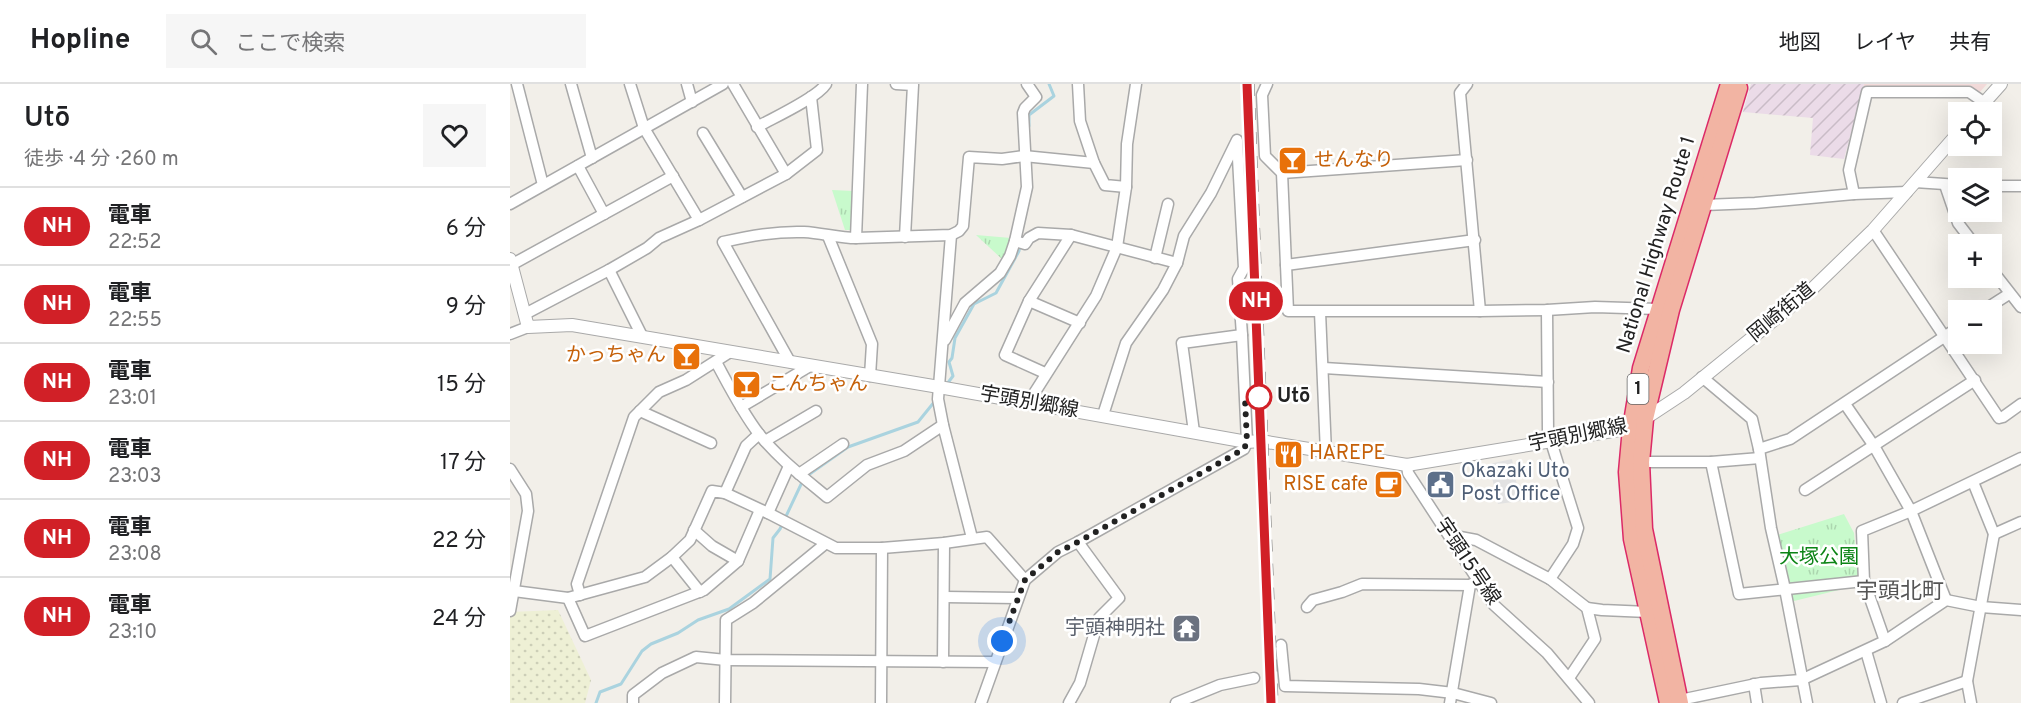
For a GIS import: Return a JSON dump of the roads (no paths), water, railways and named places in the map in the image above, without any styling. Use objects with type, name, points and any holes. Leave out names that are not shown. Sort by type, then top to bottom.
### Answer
[{"type":"highway","name":"National Highway Route 1","points":[[1676,702],[1644,529],[1638,424],[1641,368],[1729,84]]},
{"type":"highway","name":"National Highway Route 1","points":[[1676,702],[1648,612],[1632,539],[1627,472],[1638,424],[1671,310],[1740,84]]},
{"type":"street","points":[[517,84],[543,185]]},
{"type":"street","points":[[571,84],[591,158]]},
{"type":"street","points":[[630,84],[644,128],[699,220]]},
{"type":"street","points":[[687,84],[692,102]]},
{"type":"street","points":[[510,204],[723,84]]},
{"type":"street","points":[[733,84],[786,174]]},
{"type":"street","points":[[757,127],[811,97],[822,90],[826,84]]},
{"type":"street","points":[[856,238],[862,84]]},
{"type":"street","points":[[896,84],[913,85],[905,237]]},
{"type":"street","points":[[943,346],[965,303],[1000,273],[1020,242],[1027,187],[1023,113],[1036,97],[1027,84]]},
{"type":"street","points":[[1078,84],[1080,121],[1095,163],[1106,185],[1126,187]]},
{"type":"street","points":[[1028,403],[1096,296],[1117,247],[1126,187],[1127,144],[1136,84]]},
{"type":"street","points":[[1267,84],[1262,95],[1265,156],[1282,173],[1288,311],[1480,311],[1595,307],[1658,309]]},
{"type":"street","points":[[1467,84],[1460,93],[1480,311]]},
{"type":"street","points":[[1985,102],[2001,84]]},
{"type":"street","points":[[1854,194],[1849,170],[1867,92],[1969,92],[1976,102]]},
{"type":"street","points":[[510,333],[647,248],[658,238],[699,220],[786,174],[817,150],[811,97]]},
{"type":"street","points":[[703,133],[742,197]]},
{"type":"street","points":[[981,703],[1025,580],[1058,552],[1244,449],[1247,442],[1238,279],[1244,268],[1237,140],[1211,193],[1184,236],[1177,263],[1163,290],[1126,343],[1103,415]]},
{"type":"street","name":"岡崎街道","points":[[1638,424],[1684,393],[1812,289],[1873,230],[1948,145]]},
{"type":"street","points":[[790,362],[723,242],[766,233],[805,232],[856,238],[951,235],[963,226],[969,157],[1002,159],[1024,156],[1095,163]]},
{"type":"street","points":[[1282,173],[1467,160]]},
{"type":"street","points":[[578,165],[604,214]]},
{"type":"street","points":[[527,321],[511,262],[673,176]]},
{"type":"street","points":[[1704,205],[1755,203],[1946,185],[1958,223],[1966,234]]},
{"type":"street","points":[[2002,186],[2021,186]]},
{"type":"street","points":[[1155,258],[1168,204]]},
{"type":"street","points":[[1873,230],[1999,418],[2021,405]]},
{"type":"street","points":[[1020,242],[1038,233],[1071,235],[1177,263]]},
{"type":"street","points":[[951,235],[938,399],[972,538]]},
{"type":"street","points":[[1045,373],[1005,355],[1029,301],[1071,235]]},
{"type":"street","points":[[828,236],[872,344],[870,376]]},
{"type":"street","points":[[1286,265],[1475,240]]},
{"type":"street","points":[[609,270],[642,336]]},
{"type":"street","points":[[2002,284],[2021,307]]},
{"type":"street","points":[[2000,300],[2009,294]]},
{"type":"street","points":[[1029,301],[1080,323]]},
{"type":"street","points":[[1547,310],[1548,432],[1578,528],[1573,544],[1550,579]]},
{"type":"street","points":[[1320,312],[1326,453]]},
{"type":"street","points":[[527,321],[572,325],[790,362]]},
{"type":"street","points":[[1194,432],[1182,343],[1242,334]]},
{"type":"street","points":[[1641,462],[1711,462],[1759,454],[1790,439],[1948,334]]},
{"type":"street","points":[[580,595],[577,584],[634,417],[659,392],[686,380],[730,352]]},
{"type":"street","points":[[716,362],[741,407],[762,437],[789,466],[827,497],[867,465],[904,451],[943,425]]},
{"type":"street","name":"宇頭別郷線","points":[[790,362],[1247,442],[1261,441],[1407,465],[1552,442],[1638,424]]},
{"type":"street","points":[[741,407],[810,366]]},
{"type":"street","points":[[1324,368],[1548,382]]},
{"type":"street","points":[[1702,377],[1752,419],[1770,528],[1785,589],[1807,703]]},
{"type":"street","points":[[1805,490],[1975,380]]},
{"type":"street","points":[[1845,404],[1874,446],[1911,511],[1946,600]]},
{"type":"street","points":[[640,411],[711,443]]},
{"type":"street","points":[[725,493],[746,446],[816,411]]},
{"type":"street","points":[[799,474],[843,444]]},
{"type":"street","points":[[1885,641],[1864,581],[1862,531],[1911,511],[2021,458]]},
{"type":"street","points":[[1711,462],[1739,594],[1864,581]]},
{"type":"street","name":"宇頭15号線","points":[[1407,465],[1408,473],[1450,539],[1473,583],[1547,653],[1589,703]]},
{"type":"street","points":[[568,598],[585,636],[700,592],[738,561],[789,466]]},
{"type":"street","points":[[510,469],[526,494],[528,511],[510,611]]},
{"type":"street","points":[[1971,703],[1967,681],[1994,534],[1973,482]]},
{"type":"street","points":[[514,591],[568,598],[645,577],[690,540],[712,491],[725,493],[836,548],[882,548],[987,537],[1025,580]]},
{"type":"street","points":[[1994,534],[2021,522]]},
{"type":"street","points":[[694,530],[712,546],[738,561]]},
{"type":"street","points":[[1450,539],[1460,537],[1476,540],[1550,579],[1587,608],[1648,612]]},
{"type":"street","points":[[1069,703],[1080,683],[1099,618],[1119,598],[1078,542]]},
{"type":"street","points":[[943,662],[944,543]]},
{"type":"street","points":[[725,703],[726,620],[753,603],[825,544]]},
{"type":"street","points":[[881,703],[882,548]]},
{"type":"street","points":[[672,557],[700,592]]},
{"type":"street","points":[[1307,607],[1313,600],[1362,584],[1473,583],[1452,698]]},
{"type":"street","points":[[945,597],[1017,598]]},
{"type":"street","points":[[1676,702],[1754,684],[1801,680],[1885,641],[1946,600],[1981,607],[2021,610]]},
{"type":"street","points":[[1569,678],[1595,639],[1587,608]]},
{"type":"street","points":[[1281,645],[1285,686],[1419,689],[1452,698],[1491,703]]},
{"type":"street","points":[[1866,651],[1881,703]]},
{"type":"street","points":[[633,703],[633,695],[662,673],[696,657],[726,660],[994,662]]},
{"type":"street","points":[[1176,703],[1220,685],[1254,678]]},
{"type":"street","points":[[1903,703],[1967,681]]},
{"type":"street","points":[[1754,684],[1757,703]]},
{"type":"waterway","points":[[1029,126],[1029,115],[1054,96],[1049,84]]},
{"type":"waterway","points":[[947,384],[953,376],[949,362],[952,358],[955,338],[974,304],[996,293],[1020,245]]},
{"type":"waterway","points":[[596,703],[600,692],[621,684],[642,651],[651,644],[678,633],[698,620],[729,609],[770,579],[773,538],[780,529],[804,478],[848,447],[918,422],[935,401]]},
{"type":"railway","points":[[1253,84],[1277,703]]},
{"type":"train","name":"NH","points":[[1247,84],[1271,703]]},
{"type":"place","name":"せんなり","points":[[1293,161]]},
{"type":"place","name":"かっちゃん","points":[[687,356]]},
{"type":"place","name":"こんちゃん","points":[[747,385]]},
{"type":"place","name":"Utō","points":[[1259,397]]},
{"type":"place","name":"HAREPE","points":[[1288,454]]},
{"type":"place","name":"Okazaki Uto Post Office","points":[[1440,484]]},
{"type":"place","name":"RISE cafe","points":[[1389,485]]},
{"type":"place","name":"宇頭神明社","points":[[1186,629]]},
{"type":"district","name":"宇頭北町","points":[[1900,592]]},
{"type":"park label","name":"大塚公園","points":[[1819,558]]}]
